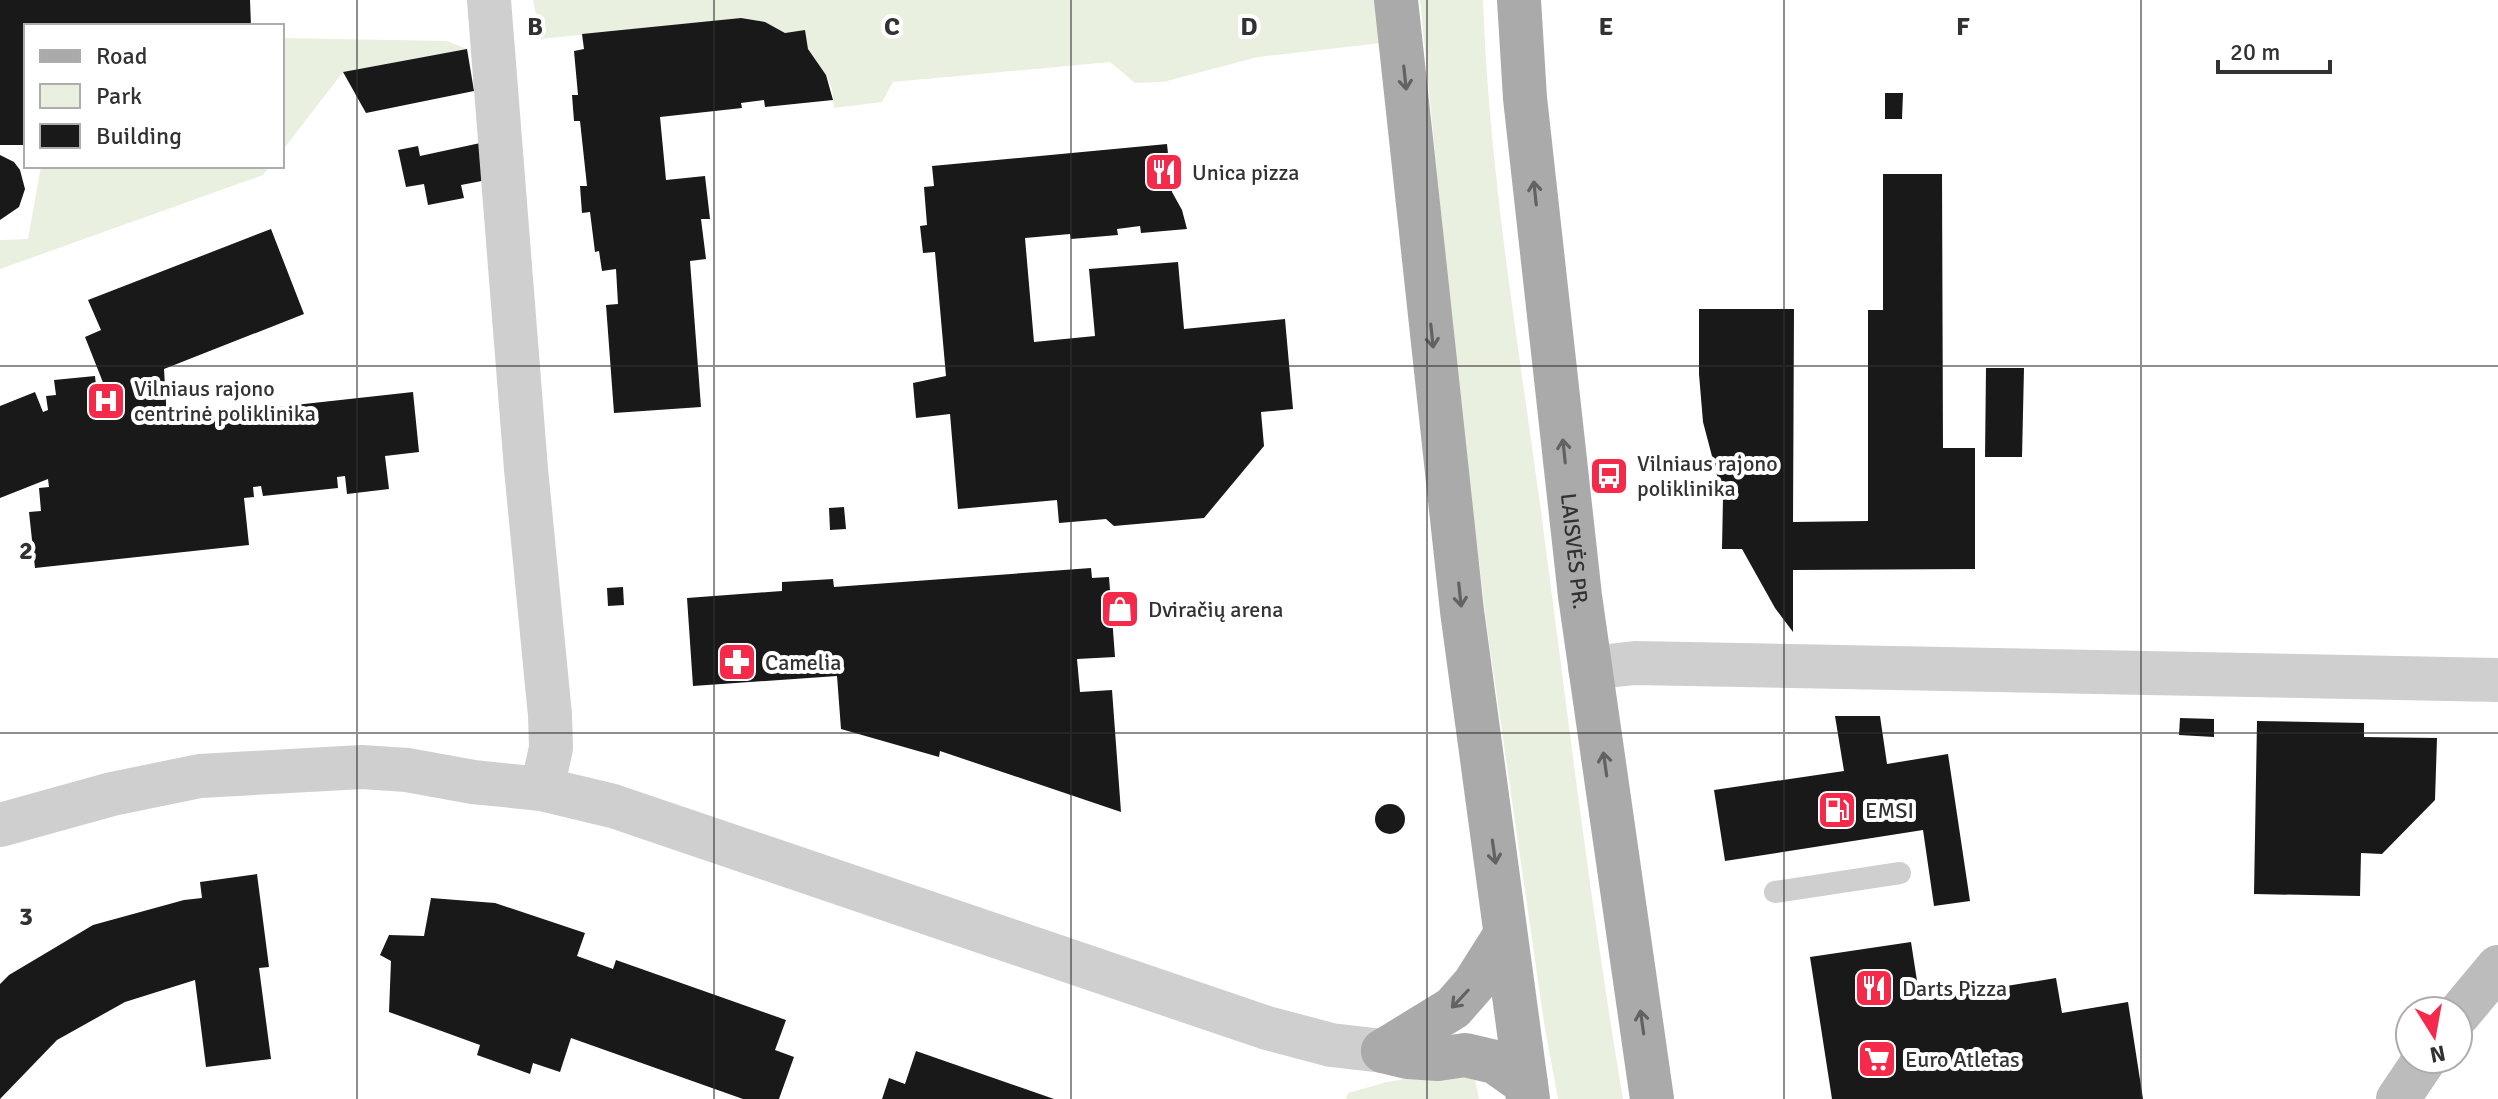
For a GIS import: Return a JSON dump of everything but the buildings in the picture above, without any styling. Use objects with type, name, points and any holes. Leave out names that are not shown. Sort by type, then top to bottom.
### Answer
[{"type":"main road","points":[[1396,0],[1462,611],[1527,1092]]},
{"type":"main road","name":"LAISVĖS PR.","points":[[1519,0],[1526,114],[1590,668],[1652,1099]]},
{"type":"main road","points":[[1383,1051],[1453,1008],[1474,984],[1505,935]]},
{"type":"main road","points":[[1383,1051],[1438,1059],[1465,1055],[1495,1062],[1527,1092]]},
{"type":"street","points":[[489,0],[526,469],[550,715],[551,748],[542,789]]},
{"type":"street","points":[[1590,668],[1635,663],[2498,680]]},
{"type":"street","points":[[0,825],[112,794],[200,776],[293,769],[392,769],[542,789],[613,806],[1278,1031],[1331,1045],[1383,1051]]},
{"type":"street","points":[[2474,996],[2498,967]]},
{"type":"street","points":[[2398,1099],[2414,1075]]},
{"type":"lane","points":[[1775,892],[1900,873]]},
{"type":"green space","points":[[533,0],[1377,0],[1381,43],[1258,57],[1163,82],[1135,83],[1110,62],[893,82],[882,102],[834,108],[832,89],[808,49],[805,30],[785,33],[765,22],[741,18],[541,39]]},
{"type":"green space","points":[[1420,0],[1483,0],[1491,128],[1506,256],[1589,879],[1623,1099],[1558,1099],[1545,1029],[1487,628],[1460,406]]},
{"type":"green space","points":[[284,38],[447,41],[467,49],[343,72],[284,148]]},
{"type":"green space","points":[[41,168],[268,168],[263,175],[0,269],[0,240],[28,239]]},
{"type":"green space","points":[[1447,1072],[1474,1075],[1479,1099],[1346,1099],[1348,1093],[1387,1082]]},
{"type":"place","name":"Unica pizza","points":[[1164,172]]},
{"type":"place","name":"Vilniaus rajono centrinė poliklinika","points":[[106,401]]},
{"type":"place","name":"Vilniaus rajono poliklinika","points":[[1609,476]]},
{"type":"place","name":"Dviračių arena","points":[[1120,609]]},
{"type":"place","name":"Camelia","points":[[737,662]]},
{"type":"place","name":"EMSI","points":[[1837,810]]},
{"type":"place","name":"Darts Pizza","points":[[1874,988]]},
{"type":"place","name":"Euro Atletas","points":[[1877,1059]]}]
